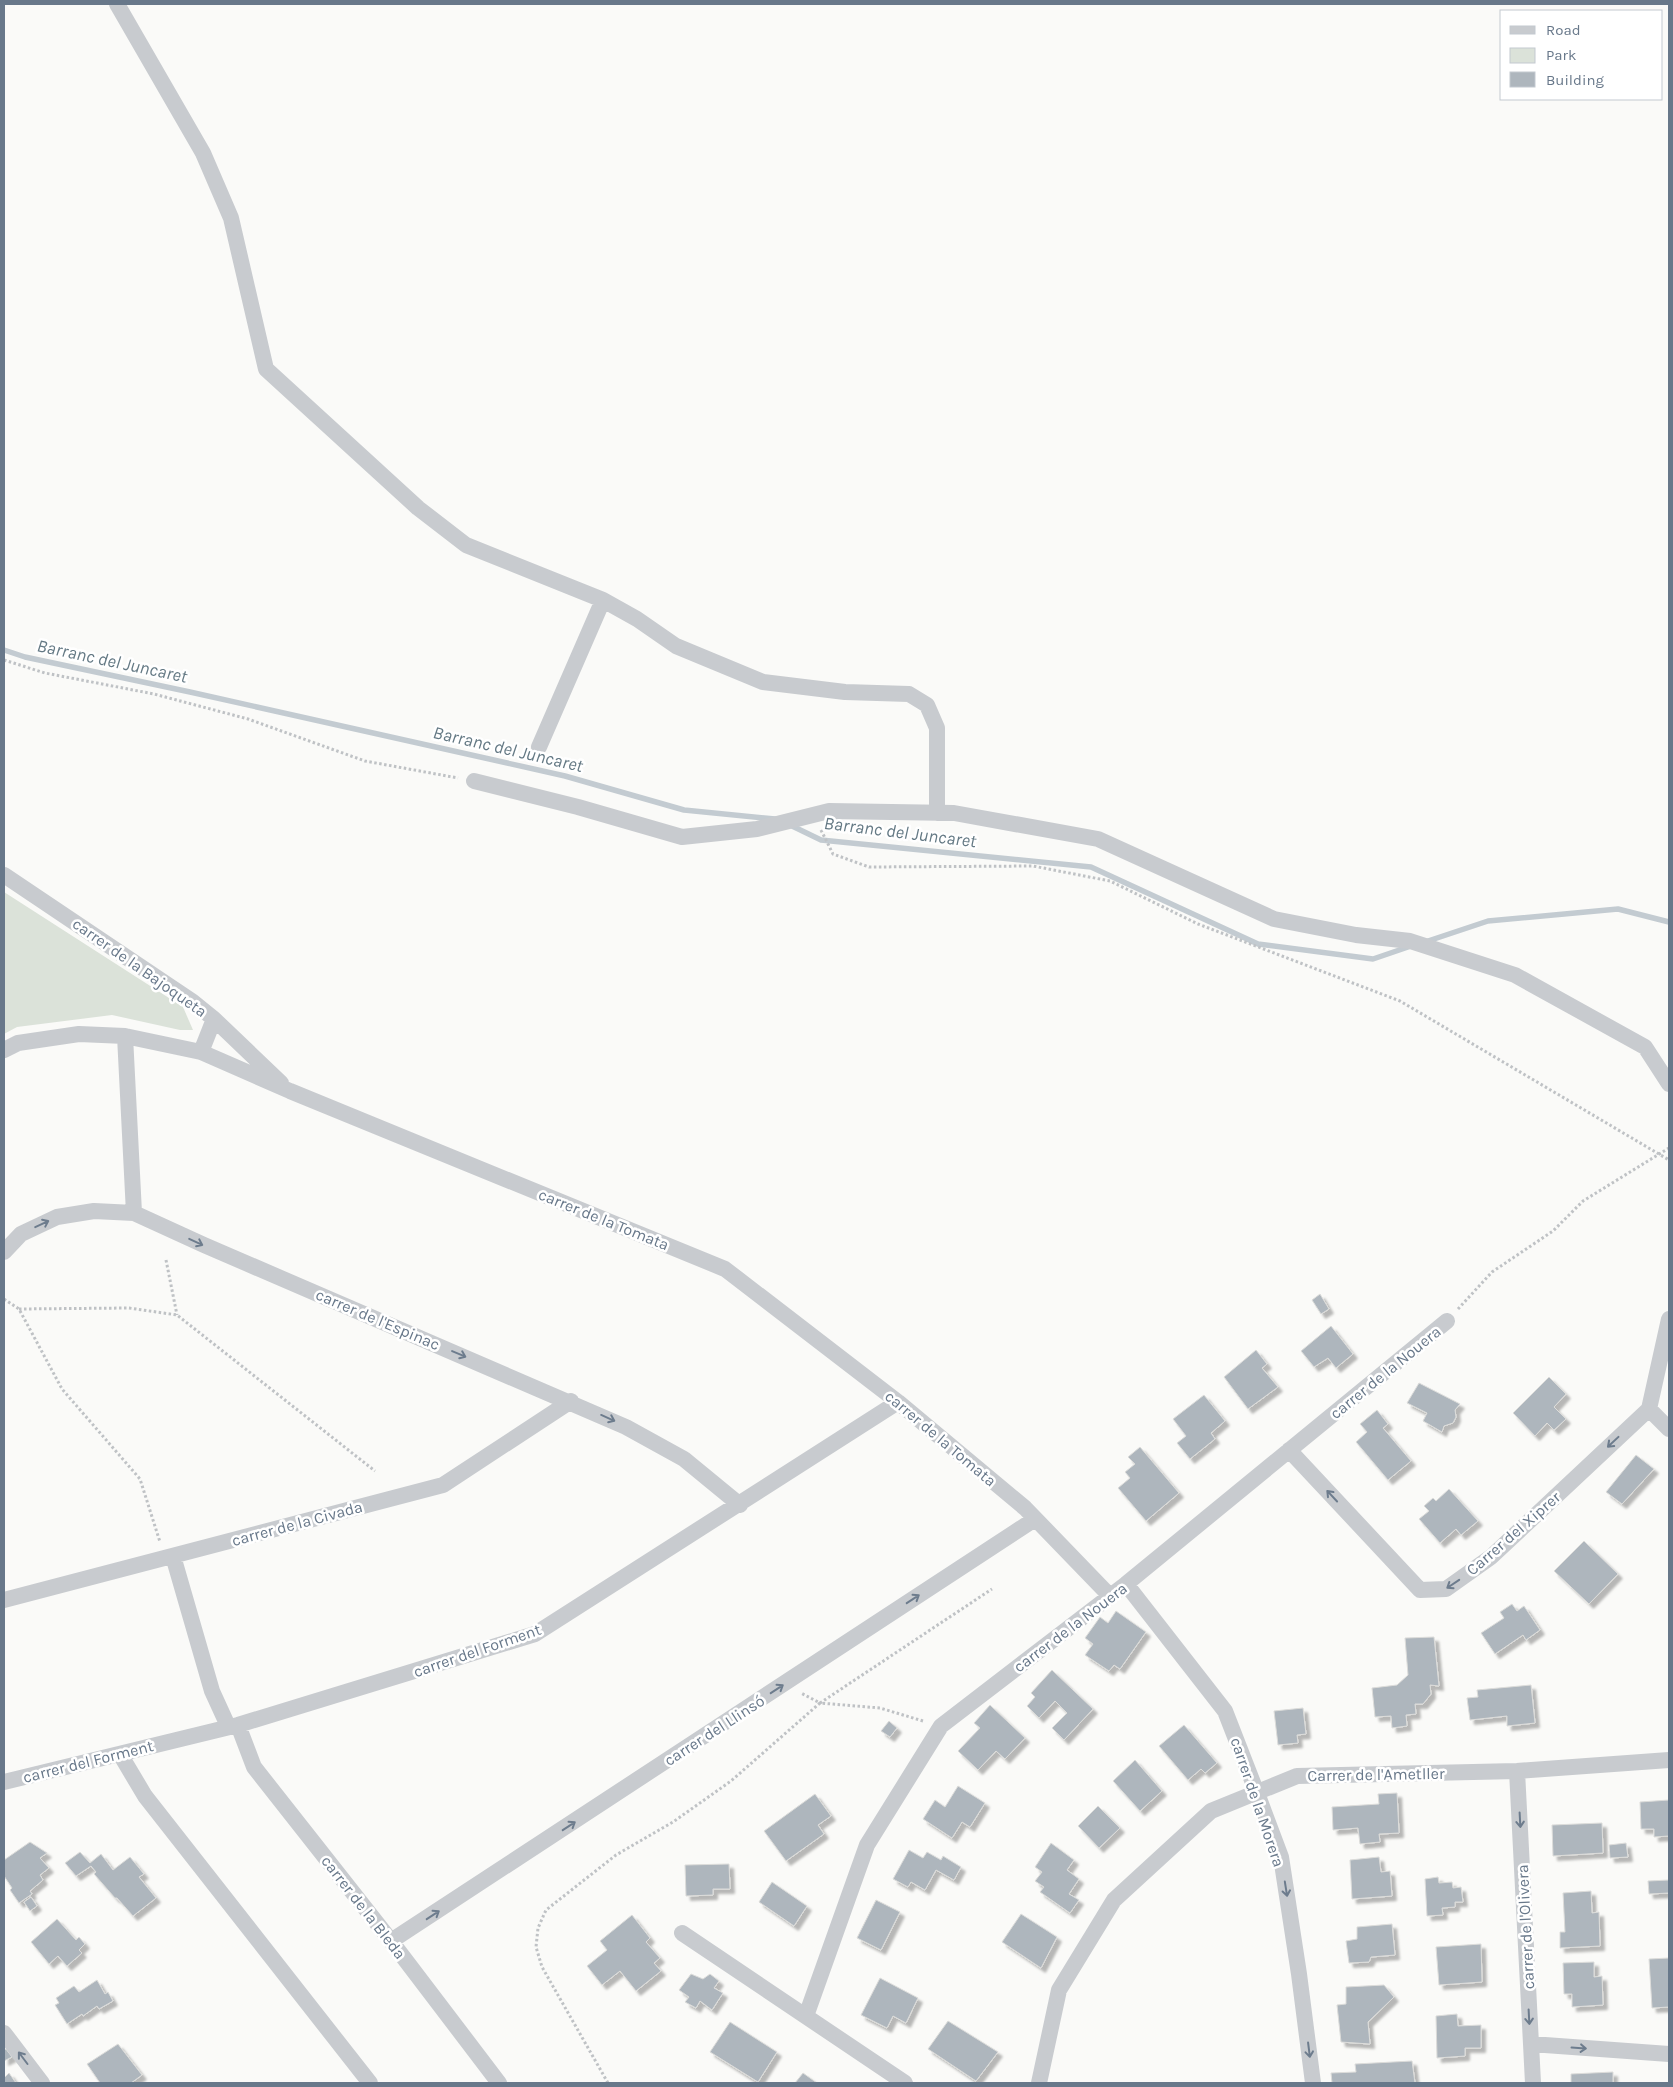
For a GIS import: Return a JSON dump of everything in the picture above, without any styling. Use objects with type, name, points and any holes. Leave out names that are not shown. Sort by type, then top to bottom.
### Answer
[{"type":"street","points":[[117,4],[203,153],[231,218],[266,369],[418,508],[466,545],[602,600],[637,619],[676,646],[763,682],[845,692],[909,694],[927,705],[937,728],[937,813]]},
{"type":"street","points":[[540,747],[602,600]]},
{"type":"street","points":[[474,781],[578,807],[682,837],[757,829],[829,811],[954,813],[1098,839],[1274,919],[1356,935],[1410,941],[1515,976],[1645,1047],[1669,1084]]},
{"type":"street","name":"carrer de la Bajoqueta","points":[[4,875],[193,1002],[214,1019],[290,1091]]},
{"type":"street","points":[[201,1052],[214,1019]]},
{"type":"street","name":"carrer de la Tomata","points":[[4,1050],[18,1043],[79,1034],[125,1036],[201,1052],[290,1091],[725,1269],[898,1402],[1025,1508],[1110,1596]]},
{"type":"street","points":[[125,1036],[134,1213]]},
{"type":"street","name":"carrer de l'Espinac","points":[[4,1252],[21,1234],[57,1218],[94,1211],[134,1213],[213,1249],[626,1426],[684,1459],[740,1505]]},
{"type":"street","points":[[1669,1319],[1649,1409],[1669,1429]]},
{"type":"street","name":"carrer de la Nouera","points":[[806,2016],[867,1844],[941,1726],[1126,1584],[1446,1321]]},
{"type":"street","name":"carrer de la Civada","points":[[4,1600],[443,1485],[571,1401]]},
{"type":"street","name":"carrer del Forment","points":[[4,1782],[233,1726],[536,1634],[898,1402]]},
{"type":"street","name":"Carrer del Xiprer","points":[[1289,1450],[1420,1590],[1446,1589],[1491,1557],[1649,1409]]},
{"type":"street","name":"carrer del Llinsó","points":[[391,1941],[1036,1519]]},
{"type":"street","name":"carrer de la Bleda","points":[[168,1557],[212,1691],[254,1767],[391,1941],[499,2083]]},
{"type":"street","name":"carrer de la Morera","points":[[1126,1584],[1225,1710],[1281,1857],[1313,2083]]},
{"type":"street","points":[[120,1754],[145,1796],[370,2083]]},
{"type":"street","name":"Carrer de l'Ametller","points":[[1039,2083],[1059,1990],[1114,1900],[1211,1811],[1297,1776],[1517,1771],[1669,1760]]},
{"type":"street","name":"carrer de l'Olivera","points":[[1517,1771],[1532,2083]]},
{"type":"street","points":[[682,1933],[905,2083]]},
{"type":"street","points":[[4,2033],[42,2083]]},
{"type":"street","points":[[1531,2044],[1669,2054]]},
{"type":"path","points":[[4,660],[45,673],[154,694],[248,719],[364,761],[474,781]]},
{"type":"path","points":[[814,815],[833,854],[869,867],[1034,866],[1110,881],[1198,924],[1400,1001],[1669,1160]]},
{"type":"path","points":[[1446,1321],[1492,1272],[1553,1231],[1584,1201],[1669,1148]]},
{"type":"path","points":[[166,1260],[177,1315]]},
{"type":"path","points":[[4,1298],[19,1309],[62,1389],[140,1479],[168,1557]]},
{"type":"path","points":[[19,1309],[129,1308],[177,1315],[375,1471]]},
{"type":"path","points":[[608,2083],[542,1967],[536,1947],[538,1928],[546,1910],[616,1855],[674,1822],[731,1781],[820,1703],[992,1590]]},
{"type":"path","points":[[820,1703],[880,1708],[941,1726]]},
{"type":"green space","points":[[4,892],[183,1007],[193,1030],[180,1030],[112,1015],[17,1027],[4,1034]]},
{"type":"building","points":[[1320,1294],[1329,1309],[1321,1314],[1312,1300]]},
{"type":"building","points":[[1331,1326],[1353,1354],[1336,1368],[1328,1358],[1314,1367],[1301,1351]]},
{"type":"building","points":[[1256,1350],[1267,1364],[1262,1368],[1278,1387],[1248,1409],[1224,1377]]},
{"type":"building","points":[[1549,1377],[1566,1394],[1554,1407],[1566,1419],[1554,1430],[1547,1423],[1535,1436],[1513,1413]]},
{"type":"building","points":[[1419,1383],[1460,1404],[1455,1410],[1456,1417],[1453,1423],[1444,1426],[1442,1432],[1423,1421],[1427,1413],[1407,1403]]},
{"type":"building","points":[[1204,1395],[1225,1421],[1211,1433],[1215,1439],[1190,1459],[1177,1443],[1186,1436],[1173,1419]]},
{"type":"building","points":[[1377,1410],[1388,1424],[1383,1428],[1411,1461],[1388,1480],[1356,1442],[1367,1432],[1360,1424]]},
{"type":"building","points":[[1140,1447],[1179,1493],[1146,1521],[1118,1488],[1130,1478],[1125,1472],[1135,1464],[1128,1457]]},
{"type":"building","points":[[1636,1455],[1654,1469],[1622,1504],[1606,1492]]},
{"type":"building","points":[[1449,1489],[1478,1521],[1461,1535],[1456,1529],[1440,1543],[1419,1519],[1429,1511],[1424,1506],[1433,1498],[1436,1501]]},
{"type":"building","points":[[1584,1541],[1618,1574],[1589,1604],[1554,1571]]},
{"type":"building","points":[[1512,1604],[1517,1611],[1524,1606],[1540,1630],[1526,1640],[1523,1635],[1495,1654],[1481,1633],[1504,1618],[1500,1612]]},
{"type":"building","points":[[1116,1611],[1146,1632],[1120,1669],[1114,1665],[1109,1671],[1085,1655],[1093,1644],[1085,1638],[1100,1617],[1108,1623]]},
{"type":"building","points":[[1434,1637],[1439,1686],[1430,1685],[1431,1694],[1423,1704],[1415,1704],[1416,1714],[1406,1715],[1407,1726],[1392,1728],[1391,1716],[1375,1717],[1372,1688],[1397,1685],[1408,1675],[1405,1638]]},
{"type":"building","points":[[1052,1670],[1093,1709],[1064,1740],[1052,1728],[1067,1713],[1055,1701],[1039,1718],[1027,1706],[1035,1697],[1031,1693]]},
{"type":"building","points":[[1531,1685],[1535,1723],[1507,1726],[1507,1716],[1470,1720],[1467,1698],[1478,1697],[1477,1690]]},
{"type":"building","points":[[990,1705],[1025,1738],[1005,1759],[996,1751],[978,1770],[958,1751],[980,1728],[974,1723]]},
{"type":"building","points":[[1303,1708],[1306,1734],[1297,1735],[1298,1743],[1278,1745],[1274,1711]]},
{"type":"building","points":[[889,1721],[897,1728],[890,1737],[881,1731]]},
{"type":"building","points":[[1184,1725],[1217,1763],[1205,1773],[1201,1769],[1188,1780],[1159,1746]]},
{"type":"building","points":[[1135,1760],[1162,1791],[1140,1811],[1113,1781]]},
{"type":"building","points":[[958,1786],[985,1803],[970,1827],[962,1822],[952,1838],[923,1819],[935,1800],[945,1807]]},
{"type":"building","points":[[1397,1793],[1399,1833],[1379,1834],[1380,1842],[1360,1844],[1358,1828],[1333,1830],[1332,1807],[1379,1804],[1378,1794]]},
{"type":"building","points":[[815,1794],[831,1816],[818,1825],[824,1834],[786,1861],[764,1831]]},
{"type":"building","points":[[1669,1800],[1669,1836],[1654,1837],[1654,1829],[1641,1829],[1640,1802]]},
{"type":"building","points":[[1098,1806],[1120,1828],[1099,1848],[1078,1826]]},
{"type":"building","points":[[1602,1823],[1603,1853],[1553,1856],[1552,1825]]},
{"type":"building","points":[[30,1842],[47,1853],[40,1858],[49,1868],[40,1875],[43,1880],[30,1891],[32,1894],[19,1903],[10,1890],[12,1888],[4,1876],[4,1860]]},
{"type":"building","points":[[1051,1843],[1074,1860],[1067,1870],[1079,1879],[1069,1894],[1079,1900],[1070,1913],[1040,1892],[1044,1887],[1035,1881],[1042,1872],[1035,1867]]},
{"type":"building","points":[[1626,1843],[1628,1857],[1610,1858],[1609,1845]]},
{"type":"building","points":[[909,1850],[923,1858],[927,1852],[941,1860],[943,1856],[961,1867],[954,1880],[936,1870],[925,1890],[911,1882],[908,1887],[893,1879]]},
{"type":"building","points":[[80,1852],[90,1863],[101,1854],[113,1870],[130,1857],[144,1874],[139,1877],[156,1898],[133,1916],[94,1874],[96,1872],[91,1866],[76,1876],[65,1863]]},
{"type":"building","points":[[1379,1857],[1381,1872],[1390,1871],[1392,1896],[1352,1899],[1350,1860]]},
{"type":"building","points":[[729,1864],[730,1889],[713,1889],[713,1895],[686,1896],[685,1865]]},
{"type":"building","points":[[1438,1877],[1439,1883],[1452,1882],[1453,1888],[1461,1887],[1463,1902],[1455,1902],[1455,1907],[1442,1908],[1443,1915],[1427,1916],[1425,1879]]},
{"type":"building","points":[[1669,1880],[1669,1893],[1649,1894],[1648,1881]]},
{"type":"building","points":[[772,1882],[807,1906],[794,1926],[759,1902]]},
{"type":"building","points":[[1591,1891],[1592,1913],[1599,1912],[1600,1946],[1560,1948],[1560,1932],[1565,1932],[1563,1893]]},
{"type":"building","points":[[31,1897],[37,1906],[30,1911],[24,1902]]},
{"type":"building","points":[[876,1900],[900,1912],[881,1950],[857,1938]]},
{"type":"building","points":[[1021,1914],[1057,1937],[1041,1968],[1002,1942]]},
{"type":"building","points":[[632,1915],[650,1938],[646,1942],[660,1958],[654,1963],[661,1971],[636,1991],[620,1971],[602,1985],[587,1966],[607,1950],[600,1941]]},
{"type":"building","points":[[57,1919],[76,1940],[79,1937],[85,1944],[79,1950],[82,1953],[67,1966],[58,1956],[49,1964],[31,1942]]},
{"type":"building","points":[[1392,1924],[1395,1955],[1371,1957],[1369,1962],[1349,1963],[1346,1941],[1357,1939],[1357,1927]]},
{"type":"building","points":[[1481,1944],[1482,1982],[1439,1985],[1436,1947]]},
{"type":"building","points":[[1669,1958],[1669,2007],[1652,2008],[1649,1959]]},
{"type":"building","points":[[1594,1962],[1594,1977],[1602,1976],[1603,2005],[1572,2007],[1572,1994],[1564,1994],[1563,1963]]},
{"type":"building","points":[[691,1974],[703,1979],[710,1974],[719,1981],[714,1988],[723,1993],[712,2010],[700,2001],[696,2008],[685,2002],[689,1997],[679,1990]]},
{"type":"building","points":[[880,1978],[918,1998],[906,2023],[893,2016],[887,2028],[861,2015]]},
{"type":"building","points":[[97,1980],[105,1994],[108,1992],[113,2001],[99,2009],[97,2006],[67,2024],[55,2005],[59,2003],[56,1998],[74,1986],[79,1992]]},
{"type":"building","points":[[1384,1985],[1394,1997],[1368,2022],[1370,2044],[1341,2042],[1337,2005],[1346,2004],[1346,1987]]},
{"type":"building","points":[[1457,2014],[1458,2026],[1481,2025],[1481,2048],[1465,2048],[1465,2056],[1437,2058],[1436,2016]]},
{"type":"building","points":[[948,2021],[998,2052],[976,2081],[928,2049]]},
{"type":"building","points":[[730,2022],[777,2052],[758,2082],[710,2052]]},
{"type":"building","points":[[118,2044],[142,2075],[131,2083],[100,2083],[87,2064]]},
{"type":"building","points":[[6,2049],[12,2057],[4,2061],[4,2050]]},
{"type":"building","points":[[1412,2061],[1415,2083],[1332,2083],[1331,2073],[1356,2072],[1355,2064]]},
{"type":"building","points":[[1613,2072],[1613,2083],[1571,2083],[1571,2074]]},
{"type":"building","points":[[9,2073],[16,2083],[4,2083],[4,2076]]},
{"type":"building","points":[[803,2073],[817,2083],[795,2083]]},
{"type":"waterway","name":"Barranc del Juncaret","points":[[4,650],[25,657],[565,776],[684,810],[775,819]]},
{"type":"waterway","name":"Barranc del Juncaret","points":[[790,825],[821,840],[1091,867],[1258,944],[1373,959],[1411,946]]},
{"type":"waterway","name":"Barranc del Juncaret","points":[[1425,942],[1488,921],[1618,909],[1669,922]]}]
